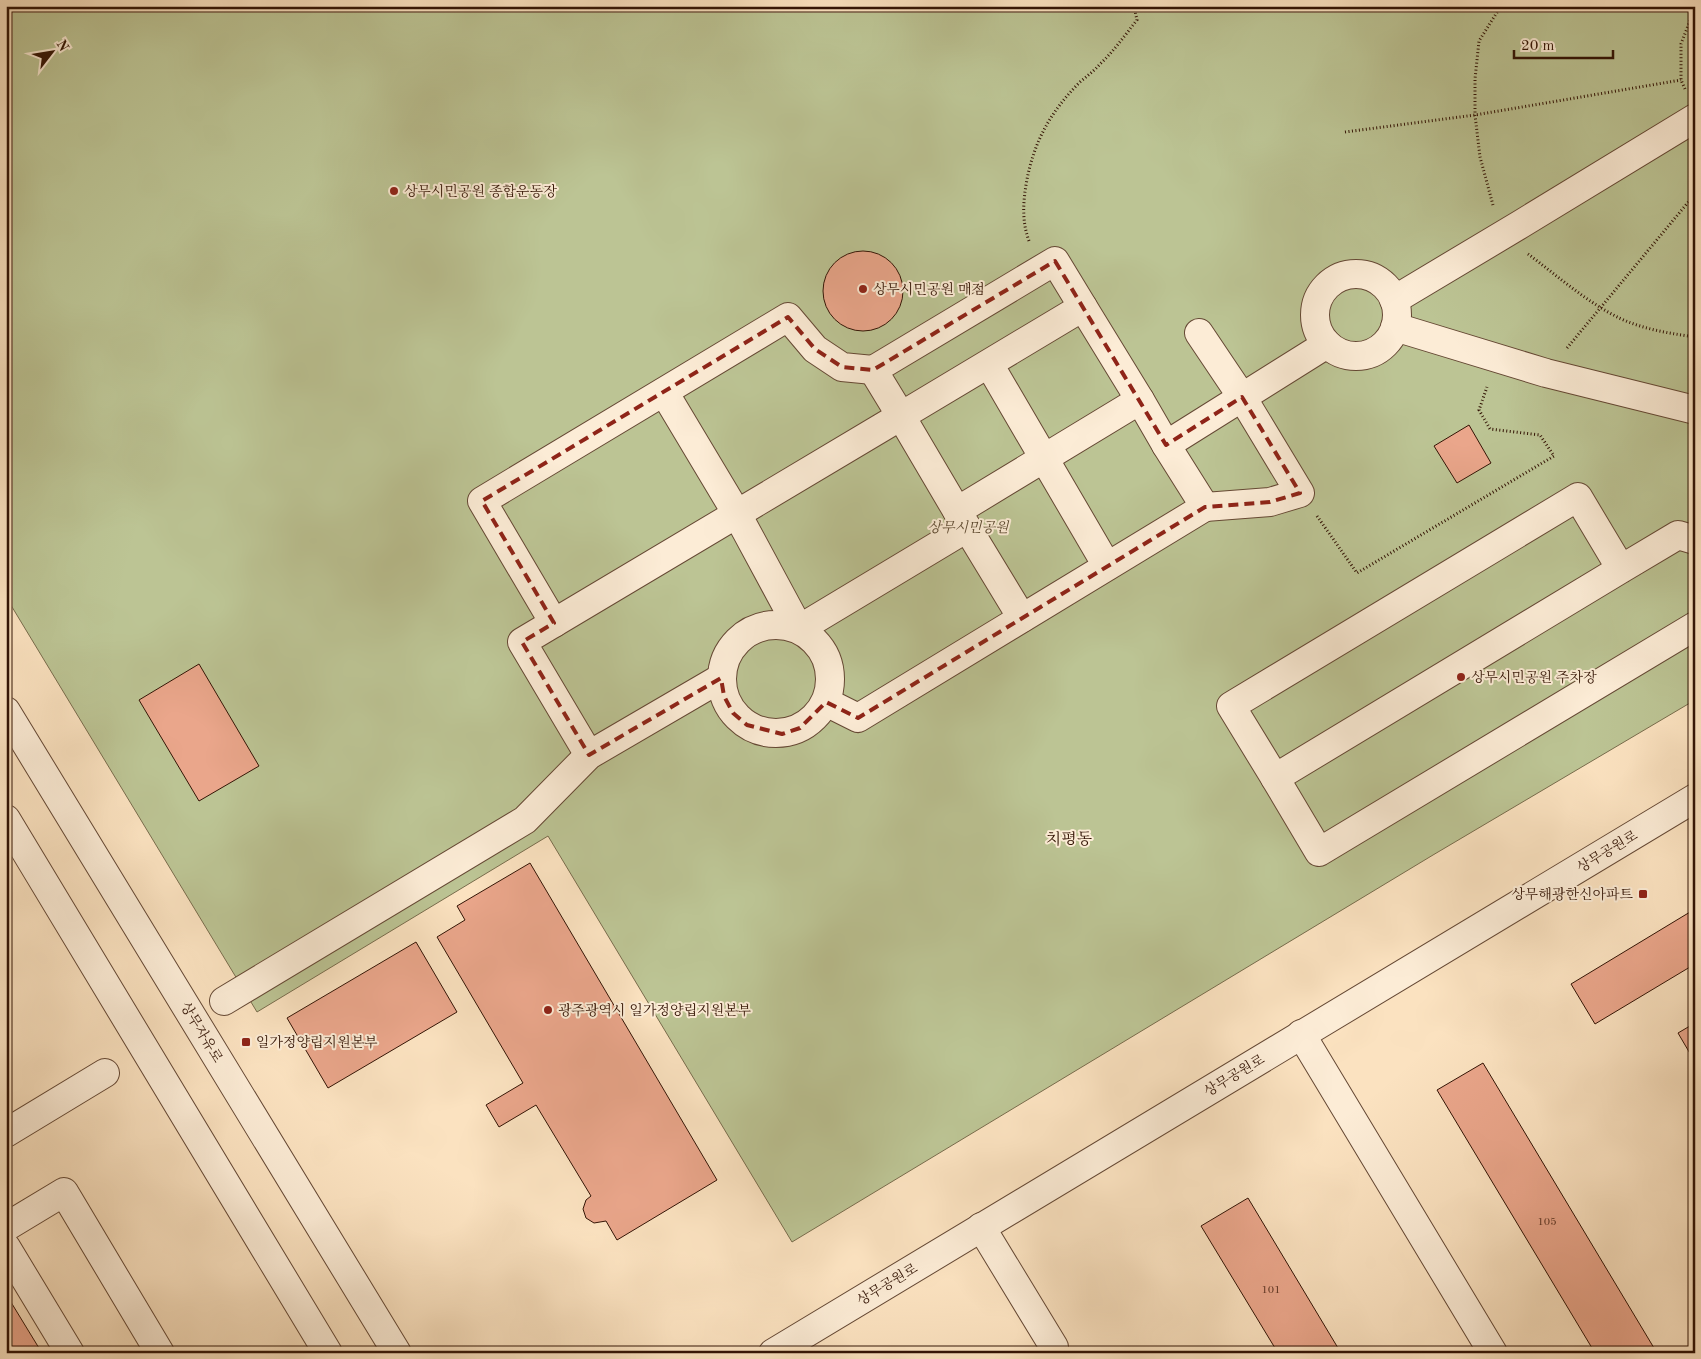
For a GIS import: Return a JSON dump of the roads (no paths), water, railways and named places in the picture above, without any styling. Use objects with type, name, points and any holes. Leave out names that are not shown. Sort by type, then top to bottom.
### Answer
[{"type":"street","points":[[1394,300],[1512,230],[1691,108]]},
{"type":"street","points":[[554,623],[482,501],[788,317],[815,349],[842,367],[873,370],[1055,261],[1205,507]]},
{"type":"street","points":[[1353,274],[1366,275],[1378,280],[1388,288],[1394,300],[1397,313],[1395,327],[1389,339],[1380,349],[1366,355],[1352,356],[1339,352],[1327,344],[1319,333],[1315,319],[1316,306],[1321,294],[1329,284],[1340,277],[1353,274]]},
{"type":"street","points":[[589,755],[522,642],[1083,307]]},
{"type":"street","points":[[1395,327],[1546,373],[1695,410]]},
{"type":"street","points":[[826,702],[858,718],[1205,507],[1270,502],[1300,493],[1242,397],[1199,333]]},
{"type":"street","points":[[1166,445],[1327,344]]},
{"type":"street","points":[[989,364],[1107,566]]},
{"type":"street","points":[[873,370],[1022,618]]},
{"type":"street","points":[[664,392],[737,514],[799,629]]},
{"type":"street","points":[[799,629],[962,519],[1044,458],[1140,400]]},
{"type":"street","points":[[1621,569],[1578,497],[1231,706],[1319,852],[1695,626]]},
{"type":"street","points":[[1275,778],[1678,534],[1695,540]]},
{"type":"street","points":[[765,625],[782,625],[799,629],[813,639],[824,652],[830,668],[830,686],[826,702],[815,717],[800,728],[782,734],[764,732],[747,725],[733,713],[724,696],[721,678],[725,659],[734,643],[749,631],[765,625]]},
{"type":"street","points":[[224,1001],[525,820],[589,755],[721,678]]},
{"type":"street","name":"상무자유로","points":[[6,711],[397,1353]]},
{"type":"street","name":"상무공원로","points":[[773,1353],[1695,798]]},
{"type":"street","points":[[6,819],[328,1353]]},
{"type":"street","points":[[1301,1034],[1493,1353]]},
{"type":"street","points":[[6,1133],[105,1074]]},
{"type":"street","points":[[6,1227],[64,1192],[160,1353]]},
{"type":"street","points":[[981,1227],[1054,1347]]},
{"type":"street","points":[[6,1247],[70,1353]]},
{"type":"place","name":"상무시민공원 종합운동장","points":[[394,191]]},
{"type":"place","name":"상무시민공원 매점","points":[[863,289]]},
{"type":"place","name":"상무시민공원 주차장","points":[[1461,677]]},
{"type":"place","name":"상무해광한신아파트","points":[[1643,894]]},
{"type":"place","name":"광주광역시 일가정양립지원본부","points":[[548,1010]]},
{"type":"place","name":"일가정양립지원본부","points":[[246,1042]]},
{"type":"district","name":"치평동","points":[[1069,838]]},
{"type":"park label","name":"상무시민공원","points":[[968,527]]}]
